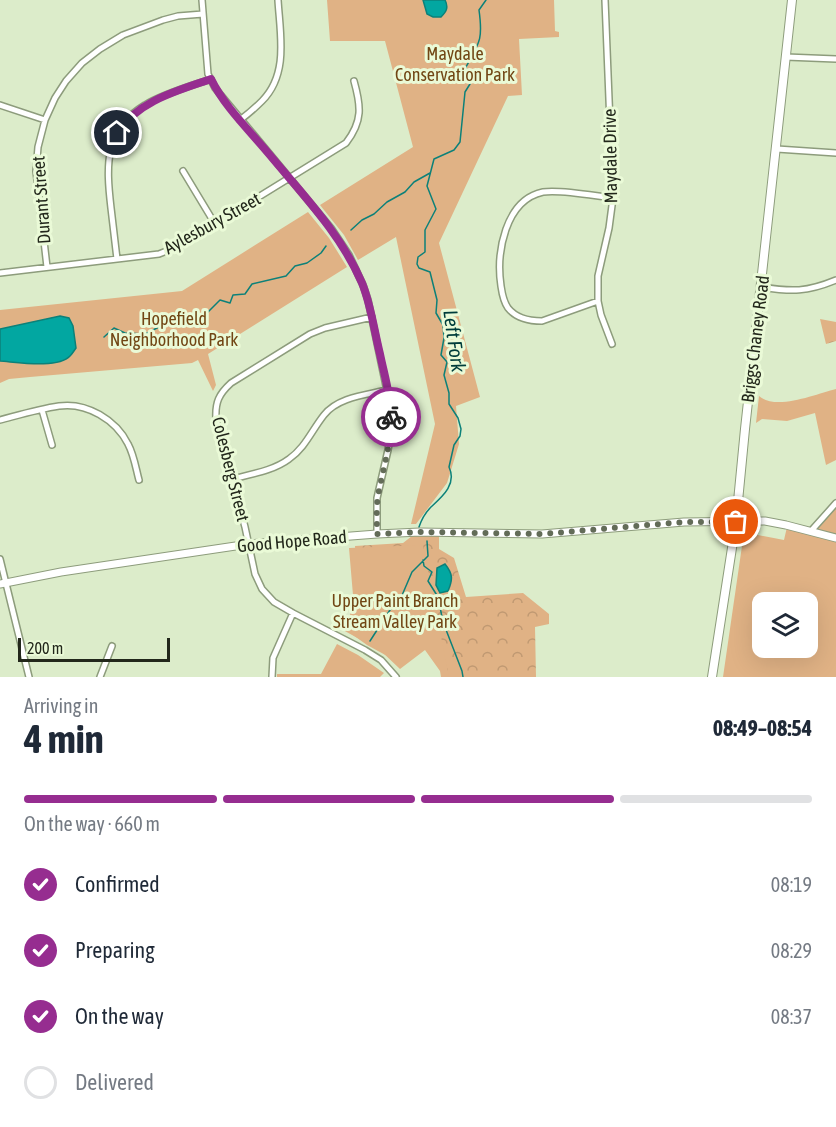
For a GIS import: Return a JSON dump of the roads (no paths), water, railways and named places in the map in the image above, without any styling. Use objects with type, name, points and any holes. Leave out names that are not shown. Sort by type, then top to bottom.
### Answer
[{"type":"main road","name":"Briggs Chaney Road","points":[[712,677],[736,522],[792,0]]},
{"type":"street","points":[[202,0],[208,74],[215,88],[331,228],[349,255],[363,285],[391,410],[391,432],[377,498],[377,534]]},
{"type":"street","points":[[240,120],[263,100],[271,89],[280,67],[282,51],[278,0]]},
{"type":"street","name":"Maydale Drive","points":[[605,0],[613,198],[598,276],[598,301],[612,344]]},
{"type":"street","name":"Durant Street","points":[[47,267],[36,171],[38,147],[45,120],[55,98],[82,63],[100,49],[123,36],[163,20],[203,14]]},
{"type":"street","points":[[786,57],[836,59]]},
{"type":"street","points":[[117,259],[108,176],[109,157],[117,133],[133,114],[147,104],[211,79]]},
{"type":"street","name":"Aylesbury Street","points":[[0,273],[169,251],[337,150],[350,137],[358,123],[359,100],[354,81]]},
{"type":"street","points":[[0,105],[45,120]]},
{"type":"street","points":[[777,149],[836,153]]},
{"type":"street","points":[[183,171],[215,224]]},
{"type":"street","points":[[598,301],[542,321],[521,317],[508,307],[503,298],[500,254],[512,216],[523,202],[532,196],[553,191],[613,198]]},
{"type":"street","points":[[762,287],[795,291],[817,288],[836,280]]},
{"type":"street","name":"Colesberg Street","points":[[372,317],[325,328],[310,334],[231,383],[223,390],[215,408],[255,574],[262,589],[274,602],[381,660],[396,677]]},
{"type":"street","points":[[232,479],[272,468],[291,458],[323,416],[335,406],[349,399],[387,390]]},
{"type":"street","points":[[0,420],[60,406],[89,410],[106,418],[119,430],[128,444],[139,480]]},
{"type":"street","points":[[42,410],[52,445]]},
{"type":"street","points":[[811,531],[836,503]]},
{"type":"street","name":"Good Hope Road","points":[[3,584],[62,572],[249,544],[377,534],[420,532],[542,534],[684,522],[765,521],[836,538]]},
{"type":"street","points":[[0,559],[3,584],[29,677]]},
{"type":"street","points":[[272,677],[273,658],[293,613]]},
{"type":"street","points":[[100,677],[112,646]]},
{"type":"water","points":[[423,0],[445,0],[446,12],[441,17],[427,14]]},
{"type":"water","points":[[60,316],[69,318],[73,326],[76,348],[70,356],[64,360],[47,364],[0,361],[0,329]]},
{"type":"water","points":[[445,564],[450,571],[451,580],[448,591],[440,593],[436,585],[437,568]]},
{"type":"waterway","name":"Left Fork","points":[[419,527],[427,511],[448,489],[451,479],[449,467],[454,445],[460,436],[461,429],[458,418],[449,404],[449,393],[444,375],[447,362],[441,355],[444,338],[443,325],[436,313],[437,300],[430,272],[419,268],[417,264],[418,257],[425,252],[425,230],[436,209],[427,186],[434,159],[454,150],[460,142],[465,92],[470,84],[466,67],[479,40],[481,28],[479,10],[486,0]]},
{"type":"waterway","points":[[351,230],[387,202],[405,192],[414,182],[430,173]]},
{"type":"waterway","points":[[104,337],[114,328],[125,333],[145,334],[167,323],[206,314],[220,300],[230,303],[233,295],[245,294],[252,284],[286,276],[295,266],[307,263],[321,253],[326,246]]},
{"type":"waterway","name":"Left Fork","points":[[370,641],[390,610],[400,600],[412,572],[428,556],[427,541]]},
{"type":"waterway","points":[[423,560],[424,566],[432,572],[428,581],[438,597],[443,622],[463,677]]},
{"type":"park label","name":"Maydale Conservation Park","points":[[455,63]]},
{"type":"park label","name":"Hopefield Neighborhood Park","points":[[174,328]]},
{"type":"park label","name":"Upper Paint Branch Stream Valley Park","points":[[395,610]]}]
